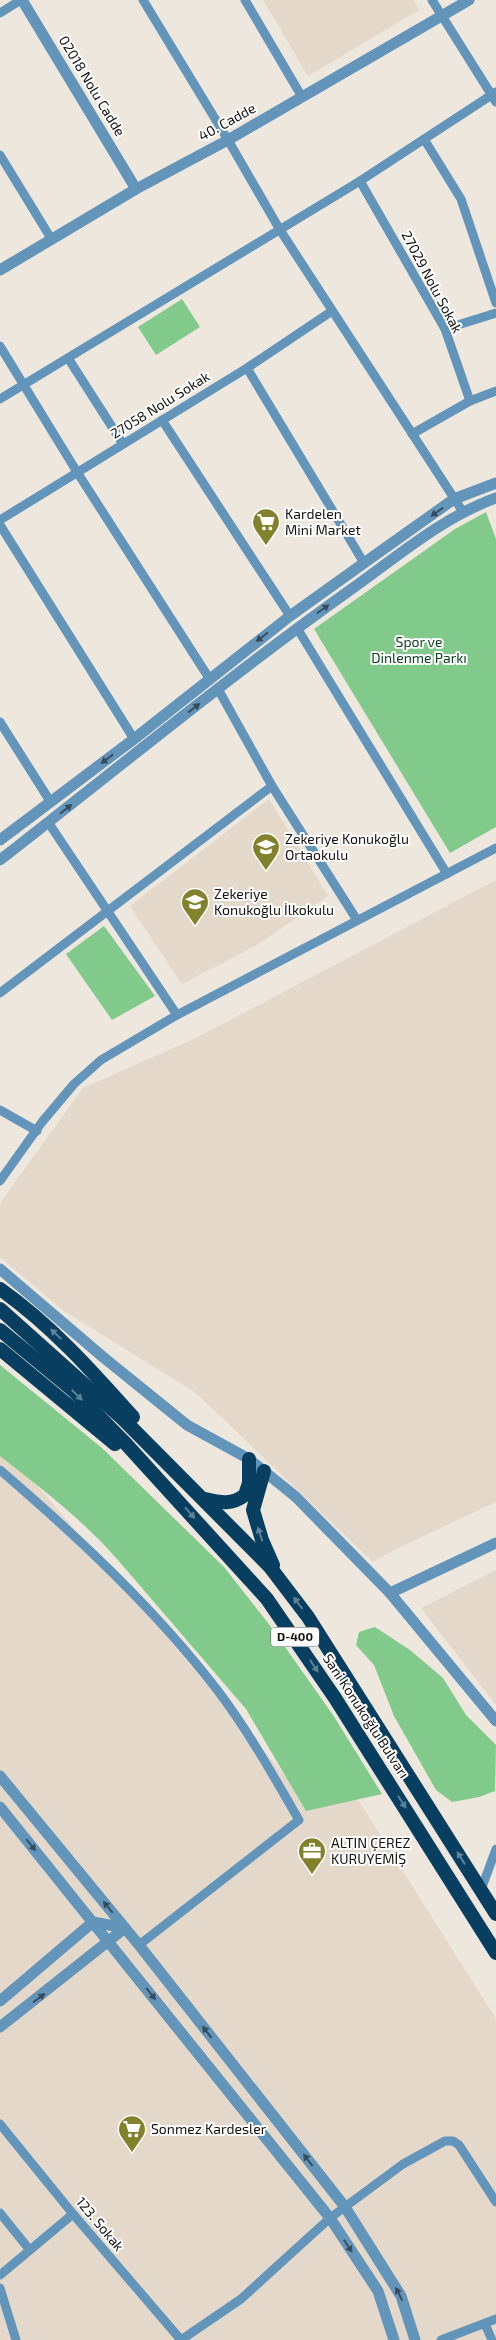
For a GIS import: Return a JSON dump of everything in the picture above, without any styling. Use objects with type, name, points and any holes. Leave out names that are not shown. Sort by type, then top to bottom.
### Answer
[{"type":"highway","points":[[0,1289],[30,1311],[60,1338],[157,1444],[193,1487]]},
{"type":"highway","name":"Sani Konukoğlu Bulvarı","points":[[0,1309],[124,1419],[205,1499],[280,1579],[308,1617],[496,1914]]},
{"type":"highway","name":"Sani Konukoğlu Bulvarı","points":[[0,1330],[41,1363],[87,1405],[172,1492],[267,1599],[306,1653],[496,1953]]},
{"type":"highway","points":[[0,1349],[172,1492]]},
{"type":"highway","points":[[205,1499],[231,1503],[245,1495],[249,1483],[249,1459]]},
{"type":"highway","points":[[264,1471],[253,1510],[262,1540],[280,1579]]},
{"type":"street","points":[[0,13],[21,0]]},
{"type":"street","name":"02018 Nolu Cadde","points":[[21,0],[136,188]]},
{"type":"street","points":[[143,0],[280,230],[463,512]]},
{"type":"street","points":[[245,0],[302,97]]},
{"type":"street","points":[[0,399],[360,181],[494,96],[432,0]]},
{"type":"street","name":"40. Cadde","points":[[0,270],[136,188],[228,140],[468,0]]},
{"type":"street","points":[[424,139],[461,200],[496,303]]},
{"type":"street","points":[[0,155],[52,240]]},
{"type":"street","name":"27029 Nolu Sokak","points":[[360,181],[445,329],[470,402]]},
{"type":"street","name":"27058 Nolu Sokak","points":[[0,520],[247,368],[332,311]]},
{"type":"street","points":[[445,329],[496,312]]},
{"type":"street","points":[[0,346],[77,472],[209,678]]},
{"type":"street","points":[[68,358],[122,444]]},
{"type":"street","points":[[247,368],[364,563]]},
{"type":"street","points":[[412,434],[470,402],[496,391]]},
{"type":"street","points":[[162,420],[290,616]]},
{"type":"street","points":[[0,840],[134,739],[290,616],[454,499],[496,483]]},
{"type":"street","points":[[0,860],[297,628],[463,512],[496,498]]},
{"type":"street","points":[[0,525],[134,739]]},
{"type":"street","points":[[297,628],[447,874]]},
{"type":"street","points":[[218,689],[272,786],[357,920]]},
{"type":"street","points":[[1,725],[50,801]]},
{"type":"street","points":[[0,992],[272,786]]},
{"type":"street","points":[[48,822],[177,1015]]},
{"type":"street","points":[[0,1181],[74,1084],[101,1060],[177,1015],[496,848]]},
{"type":"street","points":[[0,1110],[37,1131]]},
{"type":"street","points":[[0,1269],[103,1357],[187,1425],[249,1459],[296,1497],[390,1593],[496,1721]]},
{"type":"street","points":[[0,1470],[99,1558],[177,1641],[219,1692],[260,1753],[299,1820],[138,1945]]},
{"type":"street","points":[[390,1593],[496,1544]]},
{"type":"street","points":[[0,1776],[125,1928],[345,2207],[401,2296],[415,2340]]},
{"type":"street","points":[[0,1807],[330,2218],[378,2291],[394,2340]]},
{"type":"street","points":[[481,1890],[496,1849]]},
{"type":"street","points":[[93,1922],[125,1928]]},
{"type":"street","points":[[0,2001],[93,1922]]},
{"type":"street","points":[[0,2027],[125,1928]]},
{"type":"street","name":"123. Sokak","points":[[0,2124],[73,2214],[181,2340]]},
{"type":"street","points":[[181,2340],[241,2299],[330,2218],[403,2164],[445,2141],[453,2141],[459,2145],[496,2202]]},
{"type":"street","points":[[0,2213],[29,2249]]},
{"type":"street","points":[[0,2275],[73,2214]]},
{"type":"street","points":[[0,2288],[16,2340]]},
{"type":"street","points":[[441,2340],[496,2319]]},
{"type":"street","points":[[485,2324],[492,2340]]},
{"type":"shaded area","points":[[263,0],[413,0],[419,10],[308,76]]},
{"type":"shaded area","points":[[269,799],[328,896],[257,945],[182,984],[130,906]]},
{"type":"shaded area","points":[[496,880],[496,1502],[396,1549],[373,1562],[196,1393],[64,1311],[0,1257],[0,1203],[83,1088],[194,1039]]},
{"type":"shaded area","points":[[0,1446],[11,1455],[286,1777],[355,1795],[496,2019],[496,2340],[0,2340]]},
{"type":"shaded area","points":[[496,1570],[496,1705],[421,1608]]},
{"type":"green space","points":[[182,299],[200,327],[156,355],[138,327]]},
{"type":"green space","name":"Spor ve Dinlenme Parkı","points":[[486,512],[496,539],[496,827],[450,853],[314,629],[455,529]]},
{"type":"green space","points":[[104,926],[155,996],[112,1020],[66,954]]},
{"type":"green space","points":[[0,1365],[102,1448],[224,1567],[268,1623],[333,1715],[382,1794],[306,1811],[246,1709],[117,1559],[76,1518],[0,1456]]},
{"type":"green space","points":[[375,1627],[410,1650],[443,1678],[466,1715],[496,1745],[495,1791],[479,1797],[452,1802],[436,1790],[394,1716],[374,1665],[356,1645],[359,1632]]},
{"type":"place","name":"Kardelen Mini Market","points":[[266,546]]},
{"type":"place","name":"Zekeriye Konukoğlu Ortaokulu","points":[[266,871]]},
{"type":"place","name":"Zekeriye Konukoğlu İlkokulu","points":[[195,926]]},
{"type":"place","name":"ALTIN ÇEREZ KURUYEMİŞ","points":[[312,1875]]},
{"type":"place","name":"Sonmez Kardesler","points":[[132,2153]]}]
